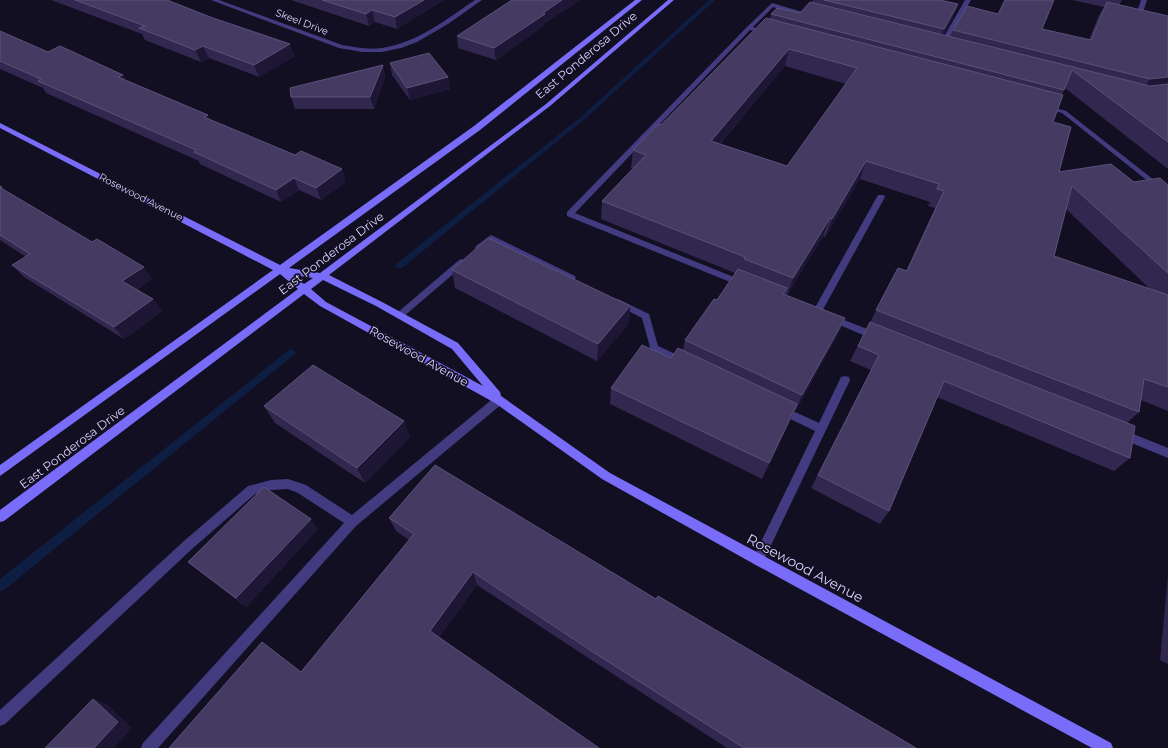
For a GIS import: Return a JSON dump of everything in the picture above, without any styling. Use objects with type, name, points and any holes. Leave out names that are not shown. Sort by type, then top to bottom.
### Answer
[{"type":"main road","name":"East Ponderosa Drive","points":[[0,471],[484,124],[639,0]]},
{"type":"main road","name":"East Ponderosa Drive","points":[[0,517],[304,290],[548,105],[671,0]]},
{"type":"main road","name":"Rosewood Avenue","points":[[0,125],[281,270],[323,304],[499,400],[606,476],[1106,748]]},
{"type":"main road","name":"Rosewood Avenue","points":[[281,270],[322,276],[400,315],[455,346],[499,400]]},
{"type":"street","name":"Skeel Drive","points":[[214,0],[341,47],[364,51],[385,50],[407,45],[416,41],[478,0]]},
{"type":"street","points":[[940,48],[968,0]]},
{"type":"street","points":[[1139,15],[1144,0]]},
{"type":"street","points":[[752,287],[570,214],[774,3],[818,17]]},
{"type":"street","points":[[750,28],[765,32]]},
{"type":"street","points":[[932,46],[948,50]]},
{"type":"street","points":[[1041,106],[1064,112],[1168,195]]},
{"type":"street","points":[[881,197],[814,312],[883,339]]},
{"type":"street","points":[[400,315],[491,238],[583,284]]},
{"type":"street","points":[[611,298],[646,316],[654,348],[689,365]]},
{"type":"street","points":[[758,560],[845,380]]},
{"type":"street","points":[[148,748],[352,522],[499,400]]},
{"type":"street","points":[[773,405],[822,429]]},
{"type":"street","points":[[1110,429],[1168,453]]},
{"type":"street","points":[[0,719],[188,545],[252,490],[271,485],[288,484],[302,489],[352,522]]},
{"type":"building","points":[[75,0],[167,0],[213,18],[290,44],[254,65],[203,46],[195,50],[139,28],[145,26]]},
{"type":"building","points":[[322,0],[424,0],[395,17],[372,10],[366,14]]},
{"type":"building","points":[[512,0],[562,0],[543,13],[545,14],[494,48],[457,36]]},
{"type":"building","points":[[824,0],[940,0],[958,4],[944,29]]},
{"type":"building","points":[[1005,0],[1054,0],[1042,29],[1091,40],[1107,2],[1168,16],[1168,77],[1150,79],[953,30],[967,6],[998,14]]},
{"type":"building","points":[[810,2],[1150,86],[1168,84],[1168,142],[1072,70],[1064,90],[771,14],[777,8],[800,13]]},
{"type":"building","points":[[766,18],[1063,95],[1053,122],[1071,127],[1059,172],[1111,164],[1134,182],[1160,178],[1168,185],[1168,273],[1072,186],[1054,256],[1168,295],[1168,387],[1144,379],[1139,412],[876,310],[898,268],[907,271],[944,191],[937,189],[939,184],[866,161],[832,219],[830,218],[793,278],[744,259],[745,257],[602,201],[646,155],[633,150],[658,124],[661,125]],"holes":[[[789,49],[857,68],[787,166],[711,141]]]},
{"type":"building","points":[[0,31],[48,52],[60,46],[123,75],[118,77],[208,115],[204,117],[295,155],[301,151],[342,169],[316,188],[294,178],[276,190],[194,152],[196,150],[38,81],[41,79],[0,61]]},
{"type":"building","points":[[429,53],[448,77],[407,88],[390,63]]},
{"type":"building","points":[[383,65],[370,97],[291,97],[290,88]]},
{"type":"building","points":[[0,186],[92,242],[97,239],[144,267],[122,281],[153,299],[114,327],[12,265],[30,254],[0,235]]},
{"type":"building","points":[[488,238],[630,306],[598,344],[452,270]]},
{"type":"building","points":[[738,269],[787,288],[783,294],[845,318],[802,395],[685,340],[714,299],[717,300]]},
{"type":"building","points":[[870,322],[1135,426],[1130,458],[944,381],[889,511],[818,475],[879,355],[858,346]]},
{"type":"building","points":[[642,345],[671,358],[678,348],[797,404],[769,463],[611,388]]},
{"type":"building","points":[[313,365],[404,421],[357,468],[264,406]]},
{"type":"building","points":[[435,465],[656,599],[658,596],[916,748],[744,748],[593,652],[473,572],[430,631],[599,748],[169,748],[262,642],[301,672],[414,534],[389,518]]},
{"type":"building","points":[[264,487],[311,519],[236,598],[188,562]]},
{"type":"building","points":[[93,699],[118,722],[94,748],[45,748]]},
{"type":"waterway","points":[[399,266],[584,117],[712,0]]},
{"type":"waterway","points":[[0,586],[292,352]]}]
